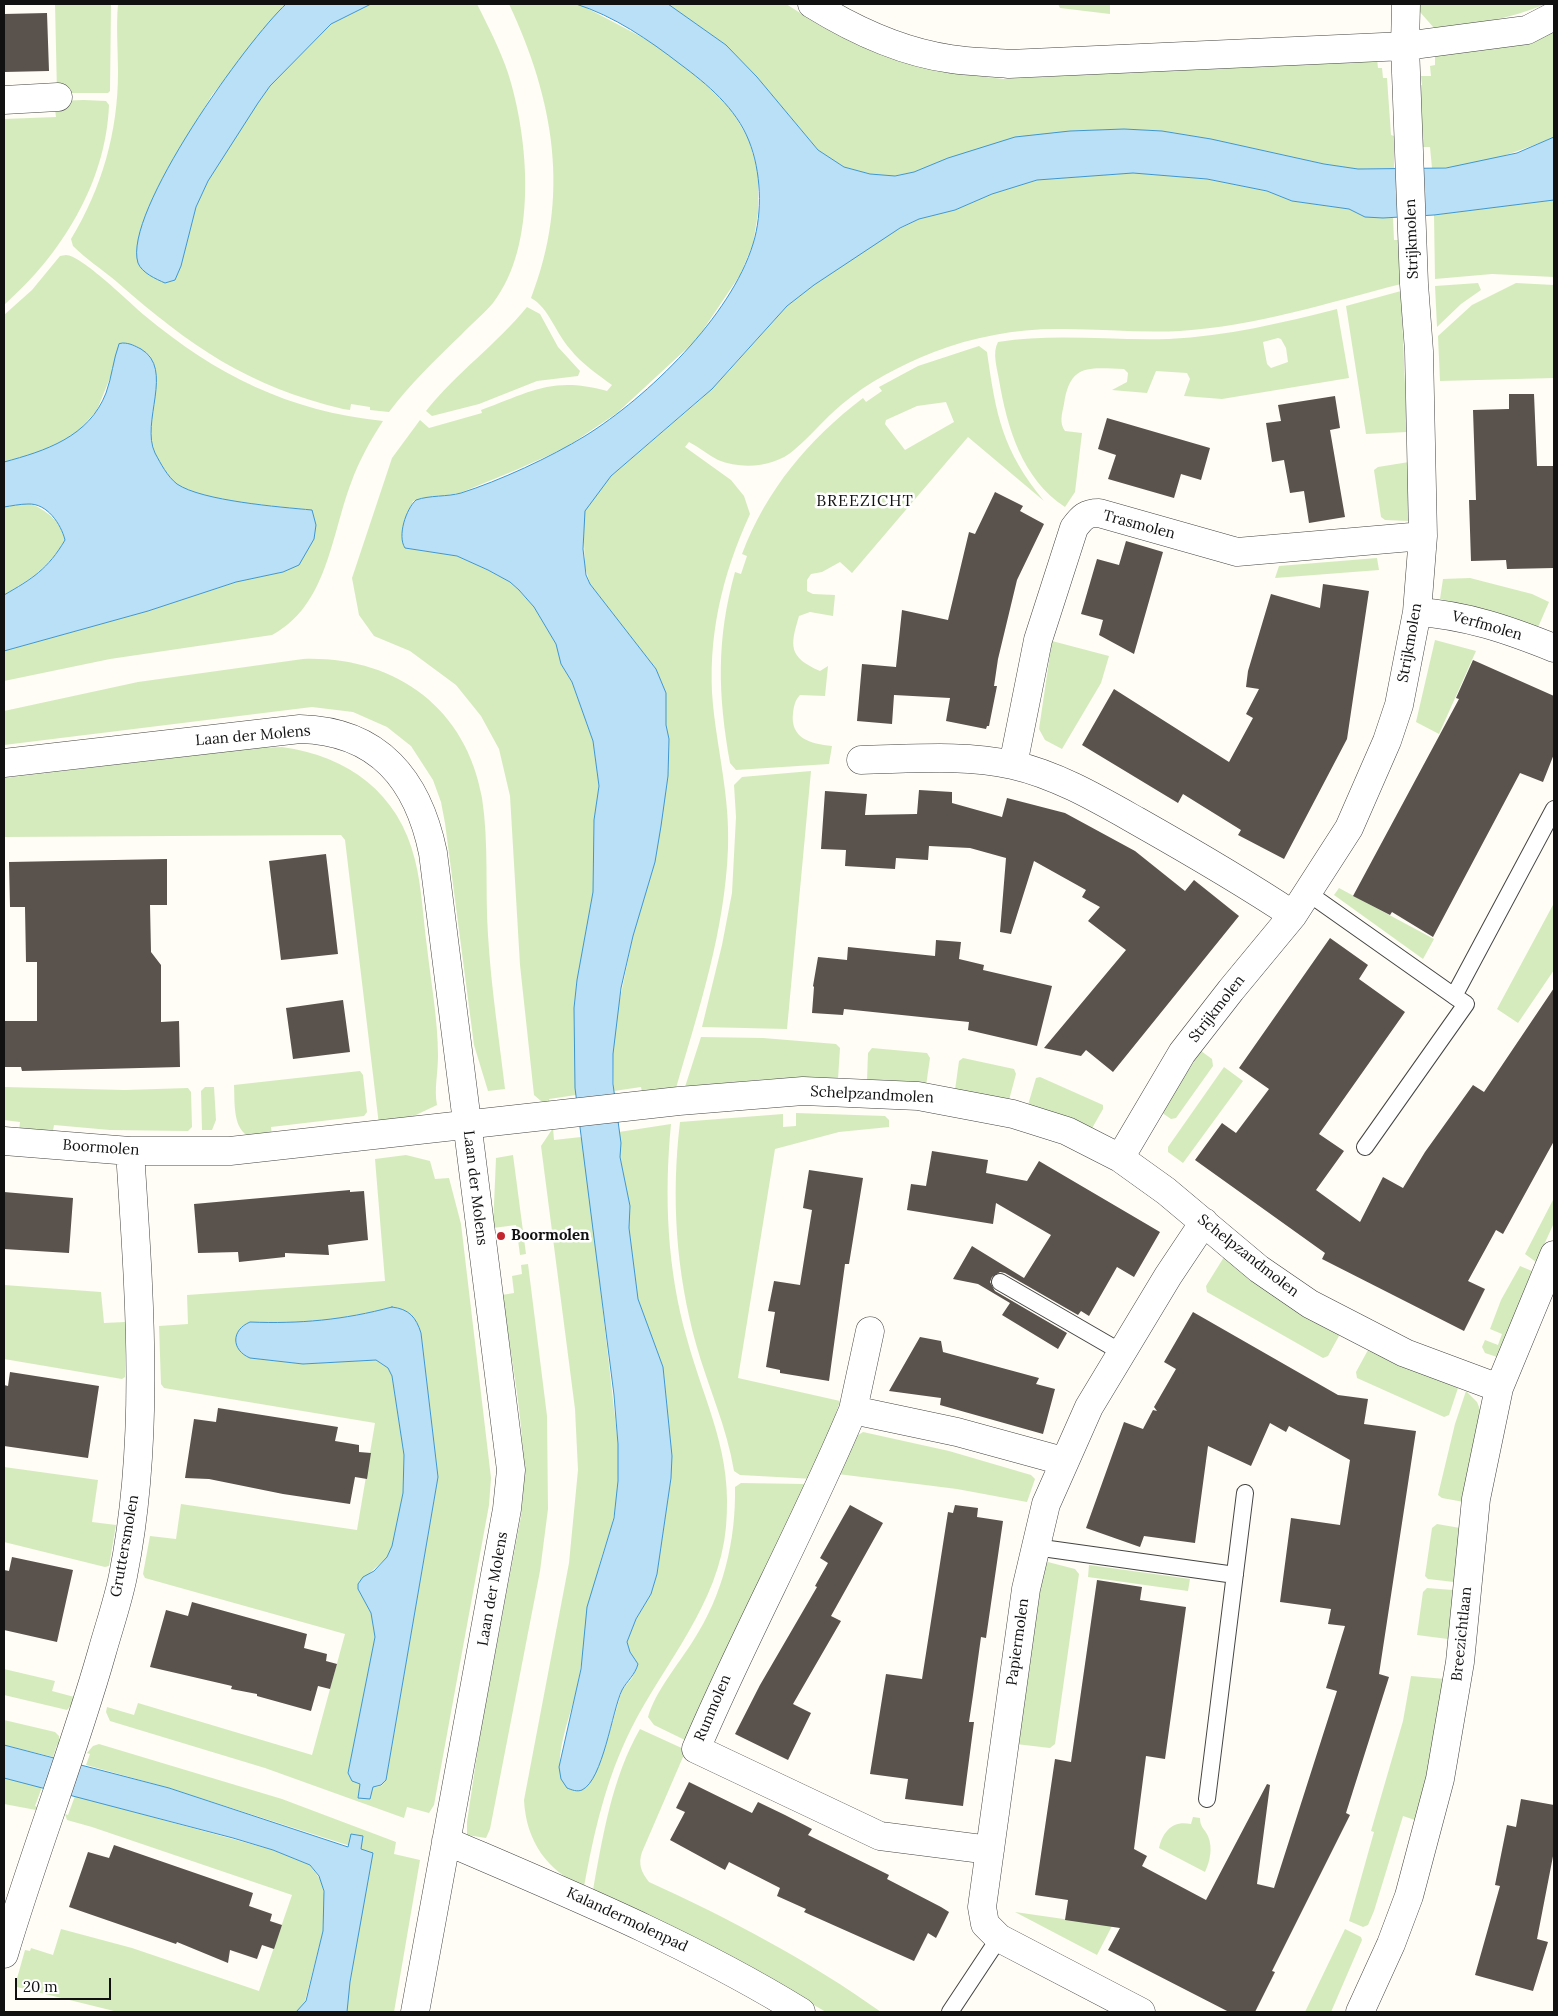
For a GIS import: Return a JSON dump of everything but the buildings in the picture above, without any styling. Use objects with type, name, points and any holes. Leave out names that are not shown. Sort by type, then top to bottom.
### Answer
[{"type":"street","points":[[812,4],[850,27],[910,50],[950,59],[1009,64],[1405,46],[1527,30],[1554,16]]},
{"type":"street","name":"Strijkmolen","points":[[1120,1158],[1182,1053],[1293,915],[1349,828],[1387,741],[1399,705],[1417,612],[1423,536],[1419,351],[1412,240],[1405,46],[1406,4]]},
{"type":"street","points":[[4,100],[58,97]]},
{"type":"street","name":"Trasmolen","points":[[1013,765],[1038,640],[1074,528],[1081,518],[1089,513],[1099,514],[1237,552],[1423,536]]},
{"type":"street","name":"Verfmolen","points":[[1417,612],[1450,614],[1503,628],[1554,648]]},
{"type":"street","name":"Laan der Molens","points":[[4,763],[300,729],[336,732],[360,742],[380,755],[411,789],[429,831],[468,1125],[511,1470],[511,1488],[414,2012]]},
{"type":"street","points":[[861,760],[961,758],[1013,765],[1058,780],[1096,798],[1221,868],[1293,915]]},
{"type":"street","name":"Schelpzandmolen","points":[[468,1125],[644,1105],[803,1091],[918,1096],[1013,1114],[1067,1131],[1120,1158],[1204,1222],[1259,1269],[1318,1308],[1405,1353],[1499,1388]]},
{"type":"street","name":"Boormolen","points":[[4,1141],[130,1151],[230,1151],[468,1125]]},
{"type":"street","name":"Gruttersmolen","points":[[4,1954],[81,1726],[123,1577],[137,1477],[140,1387],[138,1280],[130,1151]]},
{"type":"street","name":"Papiermolen","points":[[1141,2012],[998,1938],[986,1924],[982,1907],[1026,1589],[1046,1504],[1063,1461],[1089,1407],[1121,1352],[1204,1222]]},
{"type":"street","name":"Breezichtlaan","points":[[1360,2012],[1391,1944],[1409,1896],[1440,1780],[1460,1662],[1476,1499],[1499,1388],[1554,1255]]},
{"type":"street","name":"Runmolen","points":[[870,1331],[853,1410],[821,1485],[743,1640],[696,1749],[880,1836],[990,1850]]},
{"type":"street","points":[[853,1410],[957,1432],[1063,1461]]},
{"type":"street","name":"Kalandermolenpad","points":[[446,1841],[566,1891],[675,1942],[749,1980],[801,2012]]},
{"type":"lane","points":[[1454,996],[1554,809]]},
{"type":"lane","points":[[1308,893],[1466,1004],[1365,1147]]},
{"type":"lane","points":[[1000,1282],[1121,1352]]},
{"type":"lane","points":[[1207,1799],[1245,1493]]},
{"type":"lane","points":[[1035,1547],[1235,1575]]},
{"type":"lane","points":[[950,2012],[998,1938]]},
{"type":"green space","points":[[55,4],[111,4],[110,91],[108,93],[57,93]]},
{"type":"green space","points":[[118,4],[286,4],[212,95],[161,181],[165,283],[175,280],[181,266],[196,207],[208,181],[243,124],[270,86],[331,24],[371,4],[477,4],[498,46],[508,73],[521,129],[525,191],[523,222],[517,252],[507,279],[493,303],[423,372],[389,412],[370,410],[370,407],[351,404],[350,410],[343,409],[309,400],[249,376],[221,361],[170,326],[73,246],[71,239],[82,220],[99,180],[111,138],[117,94]]},
{"type":"green space","points":[[509,4],[576,4],[655,44],[699,78],[731,109],[749,140],[758,173],[758,213],[753,244],[740,275],[697,339],[617,413],[565,448],[460,493],[413,501],[404,525],[405,548],[457,556],[488,570],[510,582],[534,607],[556,644],[561,664],[572,682],[593,741],[599,786],[594,820],[593,892],[577,980],[574,1008],[576,1095],[549,1099],[550,1103],[541,1101],[534,1095],[520,965],[510,796],[499,749],[481,716],[456,685],[410,651],[374,636],[359,615],[352,578],[392,458],[420,420],[429,428],[482,413],[481,410],[542,388],[571,385],[607,391],[612,385],[575,354],[543,308],[531,298],[543,260],[551,223],[552,149],[546,112],[537,76],[525,40]]},
{"type":"green space","points":[[668,4],[786,4],[824,28],[874,52],[952,73],[1003,79],[1377,59],[1378,68],[1382,68],[1383,78],[1387,78],[1391,135],[1394,136],[1394,168],[1358,169],[1324,164],[1211,139],[1162,131],[1124,129],[1070,131],[948,158],[914,172],[894,176],[870,174],[844,167],[818,150],[757,77],[726,45]]},
{"type":"green space","points":[[1058,4],[1110,4],[1110,14],[1060,8]]},
{"type":"green space","points":[[1413,4],[1546,4],[1518,14],[1491,20],[1434,28]]},
{"type":"green space","points":[[1554,31],[1554,137],[1525,149],[1479,162],[1432,168],[1430,147],[1418,147],[1417,86],[1422,85],[1421,76],[1431,76],[1430,66],[1435,65],[1435,56],[1508,46]]},
{"type":"green space","points":[[54,101],[106,101],[109,105],[106,134],[99,162],[89,189],[77,216],[44,264],[4,305],[4,119],[56,117]]},
{"type":"green space","points":[[1133,173],[1207,179],[1267,191],[1292,201],[1349,209],[1365,217],[1393,218],[1394,240],[1399,240],[1401,284],[1291,313],[1208,328],[1180,331],[1048,329],[982,337],[950,346],[897,368],[851,397],[794,450],[777,460],[748,466],[727,463],[714,458],[689,442],[685,447],[731,480],[744,496],[750,514],[724,584],[712,655],[713,705],[727,811],[728,848],[726,879],[710,969],[676,1088],[642,1092],[641,1087],[614,1091],[613,1054],[617,1013],[633,936],[655,862],[668,776],[669,739],[666,725],[666,693],[656,669],[590,584],[585,567],[584,511],[611,476],[700,400],[728,372],[787,306],[814,285],[889,234],[919,219],[955,210],[992,194],[1037,180]]},
{"type":"green space","points":[[1554,200],[1554,277],[1492,274],[1435,279],[1434,215]]},
{"type":"green space","points":[[60,256],[73,257],[94,271],[171,336],[226,372],[255,387],[316,409],[383,421],[365,451],[354,475],[325,568],[316,588],[305,606],[290,622],[272,635],[110,659],[4,681],[4,651],[148,611],[236,582],[283,572],[312,510],[205,496],[178,485],[170,478],[163,470],[152,443],[151,427],[155,395],[155,373],[154,364],[146,352],[110,378],[97,410],[76,434],[41,452],[4,462],[4,315],[32,290]]},
{"type":"green space","points":[[1478,283],[1481,290],[1461,304],[1437,327],[1435,286]]},
{"type":"green space","points":[[1516,283],[1554,285],[1554,378],[1440,381],[1438,336],[1472,305]]},
{"type":"green space","points":[[1401,291],[1407,432],[1366,434],[1346,306]]},
{"type":"green space","points":[[527,307],[540,314],[558,347],[580,371],[578,376],[537,381],[479,404],[432,416],[426,411],[450,384],[503,334]]},
{"type":"green space","points":[[1337,309],[1349,378],[1222,399],[1184,396],[1190,379],[1187,373],[1156,371],[1147,393],[1112,390],[1127,382],[1128,373],[1124,369],[1091,369],[1076,375],[1067,391],[1062,425],[1065,431],[1082,433],[1075,492],[1065,507],[1038,482],[1027,467],[1019,451],[1002,398],[995,351],[998,342],[1041,338],[1169,339],[1212,335],[1275,324]],"holes":[[[1281,339],[1286,348],[1288,362],[1271,368],[1267,364],[1263,342]]]},
{"type":"green space","points":[[979,346],[987,352],[994,395],[1003,431],[1019,465],[1044,501],[968,437],[852,573],[840,562],[822,572],[811,574],[807,580],[807,591],[813,594],[835,595],[833,616],[810,612],[799,616],[793,643],[794,650],[802,661],[820,671],[828,666],[825,696],[800,695],[794,706],[793,722],[798,734],[803,738],[816,744],[832,746],[829,764],[736,770],[730,763],[723,714],[721,691],[722,644],[735,572],[741,574],[747,556],[742,554],[752,530],[791,467],[824,431],[863,398],[866,402],[882,391],[879,387],[918,366]],"holes":[[[946,402],[954,422],[905,450],[885,424],[886,420],[917,406]]]},
{"type":"green space","points":[[1409,462],[1410,521],[1385,520],[1381,517],[1374,470],[1378,467]]},
{"type":"green space","points":[[30,503],[52,517],[60,527],[65,540],[45,566],[4,595],[4,507]]},
{"type":"green space","points":[[1377,558],[1379,570],[1275,578],[1279,566]]},
{"type":"green space","points":[[1470,578],[1532,594],[1549,602],[1539,625],[1537,627],[1440,599],[1443,579]]},
{"type":"green space","points":[[1435,640],[1476,651],[1439,734],[1416,722]]},
{"type":"green space","points":[[1052,641],[1109,656],[1101,683],[1062,749],[1045,740],[1039,729]]},
{"type":"green space","points":[[303,659],[336,660],[367,667],[395,677],[420,693],[442,713],[460,737],[473,765],[482,798],[486,849],[489,954],[505,1089],[488,1091],[474,1045],[441,802],[433,780],[411,746],[387,727],[353,712],[312,707],[4,745],[4,711],[138,682]]},
{"type":"green space","points":[[282,747],[328,759],[349,769],[367,782],[383,797],[397,815],[415,860],[421,892],[437,1029],[437,1105],[401,1122],[379,1125],[345,840],[341,835],[4,837],[4,778],[257,748]]},
{"type":"green space","points":[[811,771],[787,1029],[702,1027],[722,945],[732,893],[736,817],[734,785],[742,777]]},
{"type":"green space","points":[[1339,888],[1434,939],[1423,959],[1334,895]]},
{"type":"green space","points":[[1554,903],[1554,970],[1518,1023],[1497,1009]]},
{"type":"green space","points":[[701,1037],[763,1038],[836,1044],[840,1048],[838,1079],[768,1079],[685,1087]]},
{"type":"green space","points":[[872,1048],[927,1053],[930,1058],[926,1086],[867,1080],[868,1053]]},
{"type":"green space","points":[[1201,1051],[1212,1059],[1213,1066],[1176,1118],[1171,1119],[1161,1112]]},
{"type":"green space","points":[[963,1058],[1014,1069],[1016,1074],[1009,1100],[955,1090],[959,1061]]},
{"type":"green space","points":[[1224,1067],[1243,1081],[1183,1163],[1168,1152],[1168,1147]]},
{"type":"green space","points":[[360,1071],[363,1075],[367,1112],[364,1116],[271,1127],[272,1137],[251,1137],[240,1129],[236,1115],[234,1085]]},
{"type":"green space","points":[[1040,1077],[1103,1105],[1103,1109],[1091,1130],[1028,1105],[1036,1078]]},
{"type":"green space","points":[[4,1087],[125,1090],[188,1088],[191,1092],[192,1127],[188,1131],[110,1130],[54,1125],[52,1136],[19,1132],[20,1122],[4,1120]]},
{"type":"green space","points":[[205,1087],[214,1087],[216,1120],[212,1130],[202,1130],[201,1091]]},
{"type":"green space","points":[[796,1113],[885,1116],[889,1120],[889,1127],[839,1132],[775,1149],[738,1378],[840,1401],[814,1479],[740,1475],[734,1471],[727,1439],[689,1317],[677,1234],[676,1178],[680,1122],[783,1114],[783,1127],[796,1126]]},
{"type":"green space","points":[[671,1124],[668,1205],[671,1259],[680,1313],[722,1453],[726,1476],[726,1527],[721,1555],[713,1582],[702,1607],[645,1704],[622,1748],[608,1786],[597,1826],[584,1887],[559,1872],[541,1853],[529,1829],[524,1800],[569,1563],[578,1470],[575,1409],[541,1146],[553,1128],[554,1140],[581,1137],[586,1161],[618,1444],[618,1482],[615,1510],[595,1585],[577,1687],[564,1733],[560,1756],[561,1779],[605,1748],[622,1690],[632,1678],[638,1664],[630,1652],[627,1642],[636,1619],[651,1594],[657,1574],[671,1478],[672,1456],[663,1367],[638,1299],[629,1228],[630,1206],[620,1157],[619,1132]]},
{"type":"green space","points":[[406,1155],[430,1161],[435,1179],[449,1178],[461,1224],[491,1478],[489,1505],[434,1805],[429,1813],[407,1807],[404,1818],[265,1768],[110,1721],[106,1712],[107,1707],[134,1715],[138,1703],[312,1755],[345,1634],[145,1578],[143,1574],[150,1536],[176,1539],[181,1504],[357,1530],[375,1423],[164,1388],[161,1384],[159,1326],[188,1324],[187,1295],[385,1281],[375,1159]],"holes":[[[392,1307],[399,1308],[421,1332],[438,1477],[386,1780],[381,1786],[373,1787],[358,1798],[360,1784],[348,1773],[375,1637],[371,1613],[358,1589],[358,1584],[387,1557],[392,1546],[403,1493],[404,1455],[392,1376],[388,1368],[376,1360],[303,1364],[250,1358],[240,1350],[236,1340],[240,1330],[250,1322],[321,1320]]]},
{"type":"green space","points":[[513,1155],[526,1254],[520,1255],[516,1225],[493,1228],[496,1158]]},
{"type":"green space","points":[[1554,1198],[1554,1223],[1536,1262],[1525,1254]]},
{"type":"green space","points":[[1224,1257],[1340,1334],[1328,1356],[1323,1358],[1207,1292],[1206,1286]]},
{"type":"green space","points":[[528,1264],[547,1416],[548,1509],[540,1571],[490,1829],[486,1838],[467,1835],[467,1822],[481,1728],[521,1516],[523,1488],[522,1433],[519,1405],[502,1295],[514,1293],[512,1276],[522,1274],[521,1265]]},
{"type":"green space","points":[[1520,1266],[1532,1271],[1497,1357],[1485,1353],[1482,1347],[1485,1340],[1498,1345],[1502,1334],[1490,1329],[1501,1300]]},
{"type":"green space","points":[[4,1285],[101,1292],[104,1323],[125,1322],[125,1377],[122,1379],[4,1359]]},
{"type":"green space","points":[[1368,1350],[1458,1388],[1449,1415],[1444,1417],[1357,1378],[1356,1372]]},
{"type":"green space","points":[[1466,1391],[1477,1402],[1481,1412],[1464,1502],[1442,1498],[1438,1495],[1455,1424]]},
{"type":"green space","points":[[863,1432],[949,1451],[1031,1475],[1035,1479],[1027,1502],[957,1489],[838,1474],[847,1442]]},
{"type":"green space","points":[[4,1467],[98,1480],[92,1522],[116,1525],[109,1566],[105,1567],[4,1542]]},
{"type":"green space","points":[[741,1483],[805,1484],[810,1489],[689,1742],[654,1725],[648,1717],[656,1697],[703,1623],[720,1586],[730,1547],[735,1507],[735,1487]]},
{"type":"green space","points":[[1437,1524],[1460,1528],[1454,1582],[1428,1579],[1425,1576],[1432,1528]]},
{"type":"green space","points":[[1044,1561],[1075,1569],[1079,1574],[1055,1744],[1050,1748],[1016,1744]]},
{"type":"green space","points":[[1089,1565],[1190,1579],[1188,1591],[1088,1577]]},
{"type":"green space","points":[[1427,1588],[1453,1590],[1448,1639],[1417,1635],[1423,1592]]},
{"type":"green space","points":[[4,1669],[55,1681],[52,1691],[78,1698],[67,1710],[4,1695]]},
{"type":"green space","points":[[1411,1676],[1445,1679],[1428,1776],[1415,1820],[1403,1816],[1374,1911],[1368,1925],[1363,1927],[1349,1921],[1374,1832],[1371,1831],[1403,1721]]},
{"type":"green space","points":[[4,1720],[55,1732],[59,1736],[60,1747],[57,1745],[53,1757],[4,1745]]},
{"type":"green space","points":[[640,1729],[686,1750],[642,1852],[641,1868],[649,1882],[768,1941],[825,1975],[881,2012],[826,2012],[706,1943],[593,1890],[615,1787],[630,1748]]},
{"type":"green space","points":[[99,1744],[282,1799],[396,1842],[394,1854],[420,1860],[394,2012],[347,2012],[350,1982],[372,1853],[169,1788],[86,1765],[90,1754],[87,1753],[93,1746]]},
{"type":"green space","points":[[4,1778],[42,1787],[35,1806],[38,1807],[36,1810],[4,1804]]},
{"type":"green space","points":[[75,1796],[273,1850],[310,1865],[322,1882],[325,1900],[323,1931],[304,2005],[296,2012],[118,2012],[17,1987],[16,1982],[25,1950],[30,1951],[31,1948],[53,1955],[61,1929],[132,1948],[259,1991],[292,1895],[67,1820],[65,1814],[68,1815]]},
{"type":"green space","points":[[1193,1817],[1200,1818],[1201,1826],[1210,1841],[1210,1854],[1205,1872],[1159,1848],[1163,1837],[1170,1828],[1179,1824],[1191,1824]]},
{"type":"green space","points":[[1015,1912],[1112,1926],[1097,1955]]},
{"type":"green space","points":[[1345,1929],[1361,1937],[1362,1940],[1331,2012],[1305,2012]]},
{"type":"water","points":[[286,4],[371,4],[331,24],[270,86],[208,181],[196,207],[181,266],[175,280],[165,283],[154,278],[146,273],[138,263],[138,239],[149,206],[168,168],[218,88],[268,23]]},
{"type":"water","points":[[576,4],[668,4],[726,45],[757,77],[818,150],[844,167],[870,174],[895,176],[914,172],[948,158],[1015,137],[1070,131],[1124,129],[1162,131],[1211,139],[1324,164],[1358,169],[1446,168],[1517,153],[1554,137],[1554,200],[1434,215],[1383,218],[1365,217],[1349,209],[1292,201],[1267,191],[1207,179],[1133,173],[1037,180],[992,194],[955,210],[919,219],[900,228],[814,285],[787,306],[712,389],[611,476],[585,511],[583,549],[586,575],[590,584],[656,669],[666,693],[666,725],[669,739],[668,776],[655,862],[633,936],[621,988],[613,1054],[613,1084],[621,1143],[620,1157],[630,1206],[629,1228],[638,1299],[663,1367],[672,1456],[671,1478],[657,1574],[651,1594],[636,1619],[627,1642],[630,1652],[638,1664],[637,1668],[622,1690],[618,1700],[596,1773],[589,1784],[578,1791],[567,1788],[561,1779],[559,1767],[581,1669],[587,1607],[614,1518],[618,1481],[618,1444],[614,1395],[575,1088],[574,1008],[577,980],[593,892],[594,820],[599,786],[593,741],[572,682],[561,664],[556,644],[534,607],[519,590],[510,582],[457,556],[405,548],[402,530],[406,516],[416,500],[461,493],[492,482],[541,460],[585,436],[609,420],[660,377],[707,326],[726,299],[742,271],[756,232],[759,192],[756,165],[749,141],[729,107],[710,88],[643,38],[604,15]]},
{"type":"water","points":[[123,343],[141,349],[151,358],[155,369],[156,383],[151,440],[157,457],[173,481],[189,490],[222,499],[312,510],[316,525],[314,539],[299,565],[283,572],[236,582],[148,611],[4,651],[4,595],[23,584],[46,566],[65,540],[57,521],[41,507],[28,504],[4,507],[4,462],[50,447],[64,440],[89,421],[106,393],[119,344]]},
{"type":"water","points":[[392,1307],[403,1310],[411,1315],[417,1322],[421,1333],[438,1477],[386,1780],[381,1785],[373,1787],[370,1799],[358,1798],[360,1784],[352,1781],[348,1773],[375,1637],[371,1613],[358,1589],[358,1584],[363,1577],[374,1571],[387,1557],[392,1546],[403,1493],[404,1455],[392,1376],[388,1368],[376,1360],[303,1364],[250,1358],[239,1350],[236,1340],[239,1330],[250,1322],[321,1320]]},
{"type":"water","points":[[4,1745],[169,1788],[348,1847],[351,1834],[363,1836],[361,1849],[373,1853],[350,1982],[347,2012],[296,2012],[306,2001],[323,1931],[324,1891],[319,1876],[310,1865],[273,1850],[233,1838],[4,1778]]},
{"type":"place","name":"Boormolen","points":[[501,1236]]},
{"type":"district","name":"BREEZICHT","points":[[865,501]]}]
